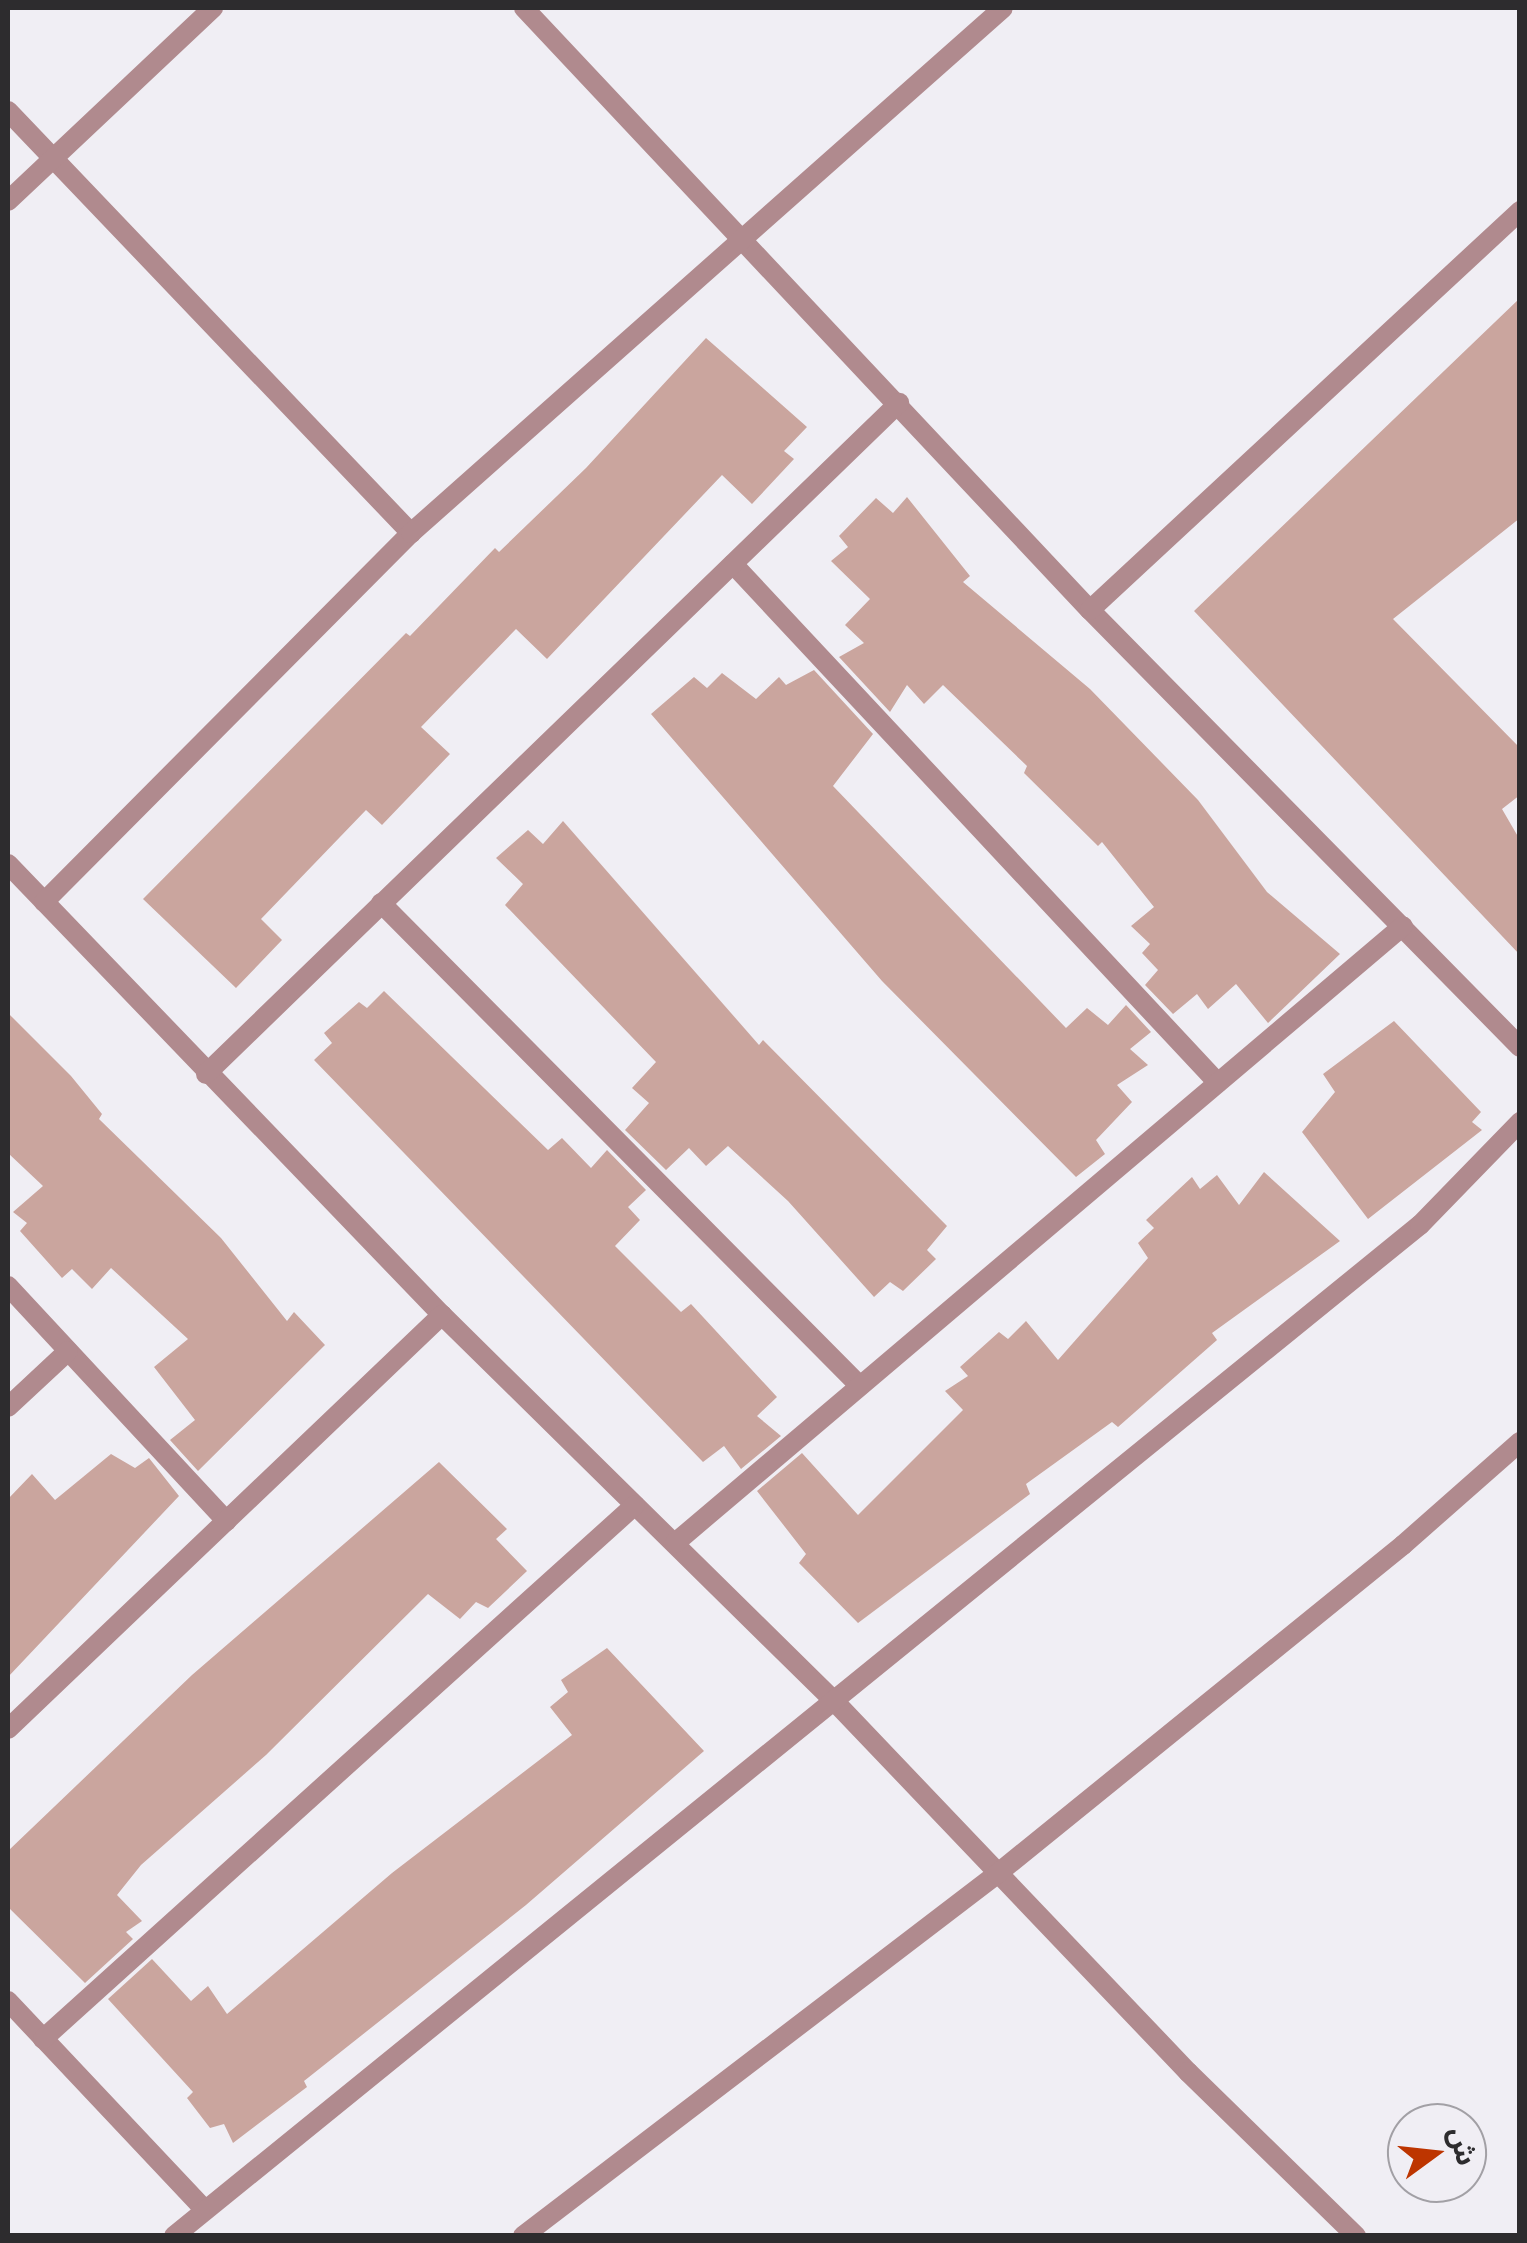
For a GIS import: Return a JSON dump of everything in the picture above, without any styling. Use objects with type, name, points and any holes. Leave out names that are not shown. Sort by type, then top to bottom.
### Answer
[{"type":"street","points":[[8,201],[213,8]]},
{"type":"street","points":[[524,8],[900,403],[1090,610],[1520,1046]]},
{"type":"street","points":[[44,902],[411,533],[1003,8]]},
{"type":"street","points":[[8,111],[411,533]]},
{"type":"street","points":[[1090,610],[1520,211]]},
{"type":"street","points":[[206,1074],[900,403]]},
{"type":"street","points":[[733,564],[1218,1083]]},
{"type":"street","points":[[8,864],[442,1315],[837,1704],[998,1874],[1356,2236]]},
{"type":"street","points":[[381,904],[860,1386]]},
{"type":"street","points":[[675,1543],[1403,926]]},
{"type":"street","points":[[174,2236],[837,1704],[1420,1225],[1520,1122]]},
{"type":"street","points":[[8,1286],[226,1521]]},
{"type":"street","points":[[8,1729],[442,1315]]},
{"type":"street","points":[[8,1406],[68,1351]]},
{"type":"street","points":[[523,2236],[998,1874],[1403,1545],[1520,1442]]},
{"type":"street","points":[[44,2039],[635,1506]]},
{"type":"street","points":[[8,2000],[205,2210]]},
{"type":"building","points":[[1520,298],[1520,518],[1393,619],[1520,748],[1520,795],[1502,809],[1520,840],[1520,955],[1194,611]]},
{"type":"building","points":[[706,338],[807,427],[784,451],[794,459],[752,504],[722,475],[547,659],[516,629],[421,727],[450,754],[382,825],[366,810],[261,919],[282,940],[236,988],[143,899],[406,633],[410,636],[495,548],[499,552],[586,468]]},
{"type":"building","points":[[907,497],[970,576],[963,582],[1090,689],[1198,800],[1267,892],[1340,954],[1268,1023],[1236,984],[1208,1009],[1197,994],[1173,1014],[1145,985],[1158,970],[1142,953],[1150,944],[1131,926],[1154,907],[1102,842],[1098,846],[1024,773],[1027,766],[943,685],[924,704],[907,685],[890,712],[839,657],[864,643],[845,625],[870,599],[831,561],[848,547],[839,536],[876,498],[893,513]]},
{"type":"building","points":[[814,670],[873,734],[833,786],[1066,1028],[1087,1008],[1108,1025],[1126,1005],[1151,1032],[1130,1049],[1148,1065],[1117,1085],[1132,1102],[1096,1140],[1105,1154],[1076,1177],[882,981],[651,714],[694,677],[707,688],[722,673],[756,699],[779,677],[786,685]]},
{"type":"building","points":[[563,821],[759,1045],[763,1040],[947,1226],[927,1250],[936,1259],[903,1291],[890,1282],[874,1297],[788,1201],[728,1146],[706,1166],[689,1148],[666,1170],[625,1130],[649,1103],[632,1088],[656,1062],[505,905],[523,884],[496,858],[528,830],[543,844]]},
{"type":"building","points":[[384,991],[548,1150],[562,1138],[591,1168],[607,1150],[646,1190],[628,1207],[640,1220],[615,1246],[681,1312],[691,1304],[777,1397],[757,1416],[781,1436],[741,1469],[724,1446],[703,1462],[314,1060],[332,1043],[324,1033],[359,1002],[367,1008]]},
{"type":"building","points":[[8,1013],[71,1076],[102,1114],[99,1119],[221,1238],[287,1321],[294,1312],[325,1345],[198,1471],[170,1440],[195,1420],[154,1367],[188,1339],[111,1268],[92,1289],[72,1269],[62,1278],[20,1231],[27,1223],[13,1212],[43,1186],[8,1153]]},
{"type":"building","points":[[1394,1021],[1481,1112],[1472,1122],[1482,1130],[1368,1219],[1302,1132],[1335,1092],[1323,1074]]},
{"type":"building","points":[[1264,1172],[1340,1241],[1212,1333],[1217,1340],[1118,1427],[1112,1422],[1026,1484],[1030,1494],[858,1623],[799,1563],[806,1554],[757,1491],[802,1453],[858,1515],[963,1410],[945,1391],[968,1376],[960,1367],[999,1332],[1008,1339],[1026,1321],[1058,1360],[1148,1258],[1138,1243],[1154,1228],[1146,1220],[1192,1177],[1200,1189],[1217,1175],[1239,1205]]},
{"type":"building","points":[[111,1454],[135,1468],[149,1458],[179,1496],[8,1677],[8,1499],[32,1474],[55,1500]]},
{"type":"building","points":[[439,1462],[507,1529],[496,1539],[527,1571],[488,1608],[476,1602],[460,1619],[428,1594],[266,1755],[141,1865],[117,1895],[142,1921],[126,1932],[133,1939],[85,1983],[8,1907],[8,1851],[192,1675]]},
{"type":"building","points":[[607,1648],[704,1751],[526,1905],[304,2081],[307,2087],[233,2143],[224,2124],[210,2128],[187,2098],[193,2092],[108,1999],[152,1959],[191,2001],[208,1986],[227,2014],[392,1873],[572,1735],[550,1707],[568,1692],[561,1680]]}]
